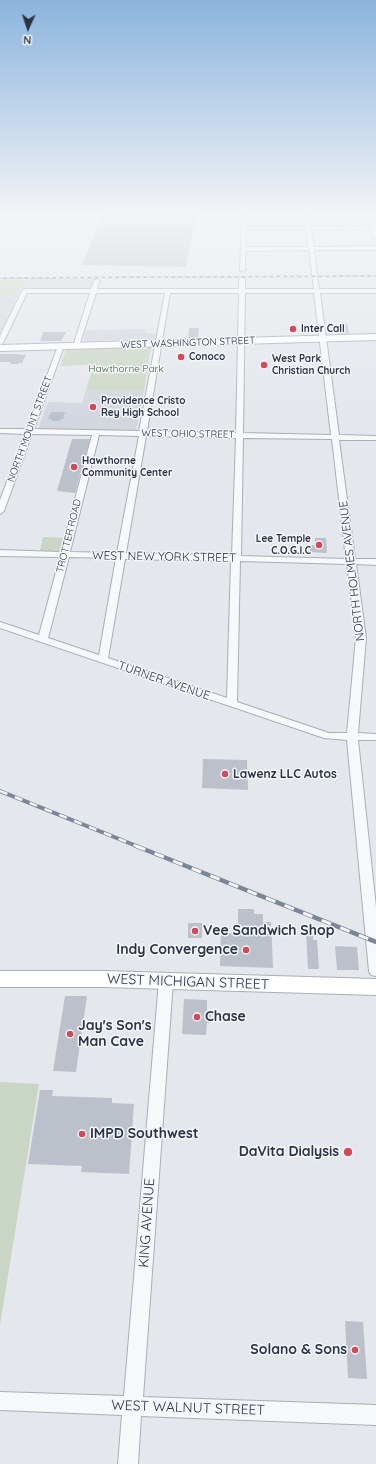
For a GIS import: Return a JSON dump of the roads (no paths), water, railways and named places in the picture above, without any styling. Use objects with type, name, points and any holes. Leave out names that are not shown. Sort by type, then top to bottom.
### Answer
[{"type":"main road","name":"WEST WASHINGTON STREET","points":[[0,348],[376,338]]},
{"type":"main road","name":"WEST MICHIGAN STREET","points":[[0,979],[166,981],[376,987]]},
{"type":"street","points":[[76,346],[96,283]]},
{"type":"street","points":[[232,704],[242,341],[242,283]]},
{"type":"street","name":"NORTH HOLMES AVENUE","points":[[315,283],[362,642],[352,737],[376,971]]},
{"type":"street","points":[[103,660],[168,290]]},
{"type":"street","points":[[0,343],[25,291],[376,290]]},
{"type":"street","name":"NORTH MOUNT STREET","points":[[0,511],[61,346]]},
{"type":"street","name":"WEST OHIO STREET","points":[[0,431],[376,438]]},
{"type":"street","name":"TROTTER ROAD","points":[[43,640],[96,432]]},
{"type":"street","name":"WEST NEW YORK STREET","points":[[0,553],[376,562]]},
{"type":"street","name":"TURNER AVENUE","points":[[0,625],[328,736],[376,737]]},
{"type":"street","name":"KING AVENUE","points":[[128,1464],[166,981]]},
{"type":"street","name":"WEST WALNUT STREET","points":[[0,1402],[376,1415]]},
{"type":"railway","points":[[0,791],[139,847]]},
{"type":"railway","points":[[136,846],[376,942]]},
{"type":"place","name":"Inter Call","points":[[293,329]]},
{"type":"place","name":"Conoco","points":[[181,357]]},
{"type":"place","name":"West Park Christian Church","points":[[264,365]]},
{"type":"place","name":"Providence Cristo Rey High School","points":[[93,407]]},
{"type":"place","name":"Hawthorne Community Center","points":[[74,467]]},
{"type":"place","name":"Lee Temple C.O.G.I.C","points":[[319,545]]},
{"type":"place","name":"Lawenz LLC Autos","points":[[225,774]]},
{"type":"place","name":"Vee Sandwich Shop","points":[[195,931]]},
{"type":"place","name":"Indy Convergence","points":[[246,950]]},
{"type":"place","name":"Chase","points":[[197,1017]]},
{"type":"place","name":"Jay's Son's Man Cave","points":[[70,1034]]},
{"type":"place","name":"IMPD Southwest","points":[[82,1134]]},
{"type":"place","name":"DaVita Dialysis","points":[[348,1152]]},
{"type":"place","name":"Solano & Sons","points":[[355,1350]]},
{"type":"park label","name":"Hawthorne Park","points":[[126,369]]}]
